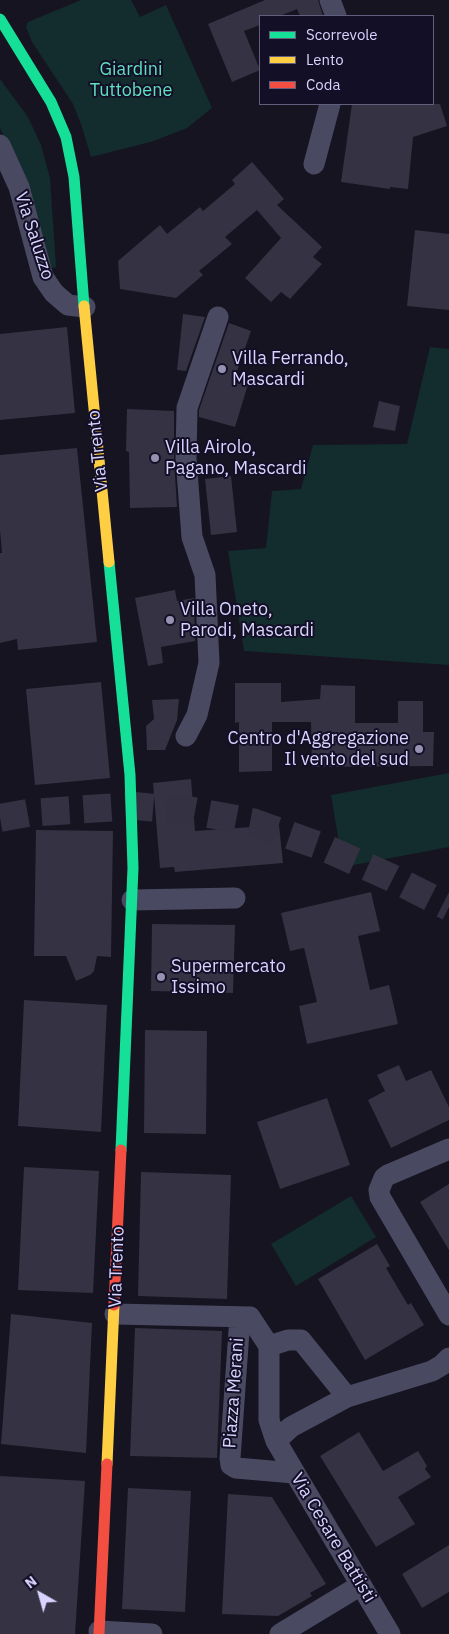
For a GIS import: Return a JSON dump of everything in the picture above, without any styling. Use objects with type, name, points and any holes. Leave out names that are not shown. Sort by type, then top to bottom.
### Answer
[{"type":"street","points":[[330,0],[336,15]]},
{"type":"street","name":"Via Trento","points":[[0,20],[51,102],[66,137],[74,177],[130,776],[133,868],[132,900],[115,1314],[99,1633]]},
{"type":"street","points":[[314,164],[330,105]]},
{"type":"street","name":"Via Saluzzo","points":[[0,145],[19,187],[43,277],[54,292],[68,305],[85,307]]},
{"type":"street","points":[[186,736],[197,715],[208,663],[205,575],[192,537],[186,458],[187,408],[218,317]]},
{"type":"street","points":[[132,900],[235,898]]},
{"type":"street","points":[[449,1149],[388,1175],[384,1178],[379,1190],[380,1197],[449,1315]]},
{"type":"street","name":"Piazza Merani","points":[[115,1314],[250,1317],[279,1343],[269,1420],[276,1441]]},
{"type":"street","name":"Piazza Merani","points":[[240,1317],[231,1465],[236,1468],[294,1472]]},
{"type":"street","points":[[279,1343],[301,1340],[307,1345],[347,1397]]},
{"type":"street","points":[[276,1441],[291,1427],[347,1397],[432,1371],[449,1358]]},
{"type":"street","name":"Via Cesare Battisti","points":[[276,1441],[390,1634]]},
{"type":"street","points":[[280,1634],[361,1585]]},
{"type":"street","points":[[99,1633],[152,1634]]},
{"type":"green space","name":"Giardini Tuttobene","points":[[81,0],[131,0],[140,17],[166,5],[212,108],[187,128],[154,141],[91,157],[73,104],[32,42],[26,27],[28,22]]},
{"type":"green space","points":[[0,79],[28,117],[41,145],[50,178],[56,267],[48,269],[26,183],[0,128]]},
{"type":"green space","points":[[430,347],[449,349],[449,665],[244,651],[228,551],[266,548],[272,491],[301,489],[313,445],[407,444]]},
{"type":"green space","points":[[449,773],[449,847],[343,867],[331,795]]},
{"type":"green space","points":[[351,1196],[376,1237],[296,1286],[271,1244]]},
{"type":"building","points":[[265,0],[318,0],[323,15],[300,15],[297,9],[282,15],[259,15],[259,25],[244,31],[259,70],[232,82],[208,24]]},
{"type":"building","points":[[440,104],[447,126],[413,137],[408,189],[390,187],[390,189],[341,182],[352,105]]},
{"type":"building","points":[[252,162],[284,199],[277,205],[322,247],[313,257],[322,264],[290,299],[281,292],[271,302],[245,278],[281,238],[257,210],[225,237],[232,244],[199,271],[203,275],[176,298],[120,289],[118,261],[160,225],[167,234],[200,207],[203,211],[235,184],[232,180]]},
{"type":"building","points":[[415,230],[449,234],[449,310],[407,306]]},
{"type":"building","points":[[183,314],[205,317],[186,371],[177,370]]},
{"type":"building","name":"Villa Ferrando, Mascardi","points":[[229,323],[251,331],[236,374],[250,378],[235,427],[199,417],[199,410]]},
{"type":"building","points":[[67,327],[75,413],[0,420],[0,334]]},
{"type":"building","points":[[379,401],[400,406],[395,431],[373,427]]},
{"type":"building","name":"Villa Airolo, Pagano, Mascardi","points":[[127,409],[174,411],[177,507],[130,508],[129,452],[126,451]]},
{"type":"building","points":[[77,448],[97,642],[18,650],[17,639],[0,643],[0,553],[2,553],[0,530],[0,455]]},
{"type":"building","points":[[231,476],[237,532],[211,535],[205,479]]},
{"type":"building","name":"Villa Oneto, Parodi, Mascardi","points":[[175,590],[177,601],[194,598],[195,641],[161,647],[163,663],[148,666],[135,598]]},
{"type":"building","points":[[101,682],[110,778],[35,785],[26,689]]},
{"type":"building","points":[[235,683],[281,683],[281,702],[320,699],[321,685],[355,686],[355,723],[398,723],[398,701],[423,701],[423,732],[434,732],[433,766],[312,767],[311,722],[272,722],[272,771],[239,772],[239,722],[235,723]]},
{"type":"building","points":[[179,699],[177,720],[165,750],[147,750],[146,726],[154,719],[152,700]]},
{"type":"building","points":[[191,779],[195,831],[279,825],[283,863],[175,872],[174,867],[160,868],[153,783]]},
{"type":"building","points":[[36,830],[113,831],[111,957],[97,956],[94,971],[90,975],[76,981],[66,956],[34,956]]},
{"type":"building","points":[[371,892],[380,931],[358,936],[370,990],[389,985],[398,1024],[307,1044],[299,1006],[317,1002],[304,948],[290,951],[281,913]]},
{"type":"building","points":[[152,924],[235,925],[233,993],[151,991]]},
{"type":"building","points":[[24,1000],[107,1005],[101,1132],[18,1126]]},
{"type":"building","points":[[145,1030],[207,1031],[206,1134],[144,1133]]},
{"type":"building","points":[[399,1065],[406,1081],[431,1070],[449,1107],[449,1120],[391,1148],[368,1100],[385,1091],[377,1075]]},
{"type":"building","points":[[327,1098],[350,1165],[280,1189],[257,1122]]},
{"type":"building","points":[[24,1167],[99,1171],[93,1293],[18,1290]]},
{"type":"building","points":[[141,1172],[231,1175],[227,1299],[138,1296]]},
{"type":"building","points":[[449,1184],[449,1250],[420,1202]]},
{"type":"building","points":[[377,1244],[390,1266],[386,1268],[408,1305],[411,1303],[424,1325],[365,1360],[318,1279]]},
{"type":"building","points":[[11,1314],[92,1323],[86,1453],[1,1444]]},
{"type":"building","points":[[135,1328],[222,1331],[217,1458],[130,1456]]},
{"type":"building","points":[[359,1432],[383,1471],[418,1451],[427,1466],[425,1469],[431,1477],[398,1497],[415,1524],[376,1547],[320,1456]]},
{"type":"building","points":[[0,1476],[85,1481],[75,1634],[0,1634]]},
{"type":"building","points":[[128,1488],[191,1491],[185,1612],[122,1609]]},
{"type":"building","points":[[228,1494],[272,1497],[326,1584],[310,1593],[312,1596],[278,1616],[222,1614]]},
{"type":"building","points":[[449,1545],[449,1592],[422,1608],[402,1574]]},
{"type":"tunnel","points":[[0,818],[28,813],[134,806],[193,811],[252,822],[323,847],[392,878],[449,907]]},
{"type":"traffic: fast","points":[[0,19],[51,102],[66,137],[74,177],[84,306]]},
{"type":"traffic: fast","points":[[109,562],[130,775],[133,868],[121,1150]]},
{"type":"traffic: slow","points":[[84,306],[109,562]]},
{"type":"traffic: slow","points":[[107,1464],[114,1305]]},
{"type":"traffic: jam","points":[[114,1305],[121,1150]]},
{"type":"traffic: jam","points":[[99,1634],[107,1464]]},
{"type":"place","name":"Villa Ferrando, Mascardi","points":[[222,369]]},
{"type":"place","name":"Villa Airolo, Pagano, Mascardi","points":[[155,458]]},
{"type":"place","name":"Villa Oneto, Parodi, Mascardi","points":[[170,620]]},
{"type":"place","name":"Centro d'Aggregazione Il vento del sud","points":[[419,749]]},
{"type":"place","name":"Supermercato Issimo","points":[[161,977]]}]
